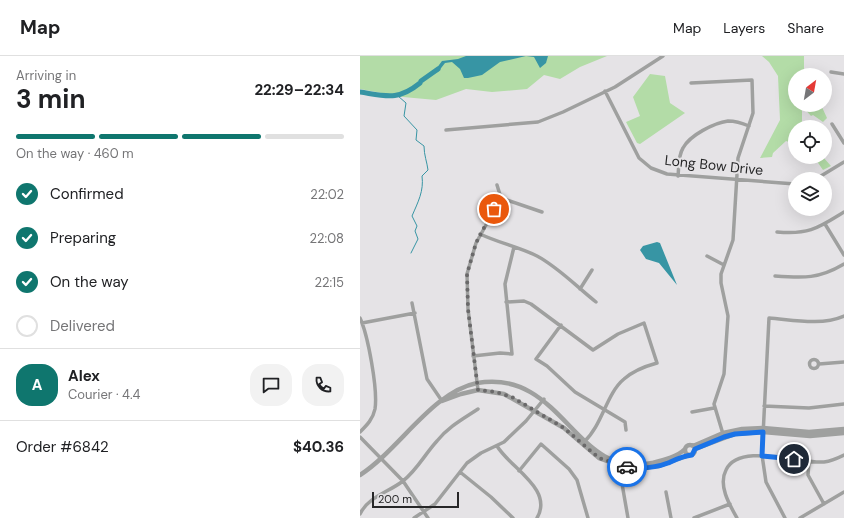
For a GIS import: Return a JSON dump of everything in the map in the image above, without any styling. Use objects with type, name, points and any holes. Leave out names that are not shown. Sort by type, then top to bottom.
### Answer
[{"type":"street","points":[[446,130],[538,122],[564,112],[615,87],[663,56]]},
{"type":"street","points":[[832,72],[844,74]]},
{"type":"street","points":[[691,83],[752,80],[754,108],[738,158],[733,240],[721,274],[721,283],[728,309],[726,356],[724,374],[716,394],[714,408],[724,435]]},
{"type":"street","name":"Long Bow Drive","points":[[605,91],[639,158],[658,171],[678,176],[788,184]]},
{"type":"street","points":[[678,176],[680,154],[683,147],[690,140],[706,130],[726,122],[740,122],[749,126]]},
{"type":"street","points":[[832,124],[844,143]]},
{"type":"street","points":[[828,172],[844,162]]},
{"type":"street","points":[[478,390],[473,356],[467,291],[467,274],[480,234],[501,198],[497,185]]},
{"type":"street","points":[[501,198],[542,212]]},
{"type":"street","points":[[777,232],[797,234],[810,231],[825,224],[844,212]]},
{"type":"street","points":[[825,224],[844,255]]},
{"type":"street","points":[[480,234],[497,242],[539,257],[596,302]]},
{"type":"street","points":[[473,356],[500,353],[512,354],[505,284],[514,247]]},
{"type":"street","points":[[707,256],[724,265]]},
{"type":"street","points":[[775,276],[811,278],[831,272],[844,264]]},
{"type":"street","points":[[580,289],[592,270]]},
{"type":"street","points":[[506,302],[524,302],[532,304],[593,350],[618,334],[644,323],[658,363],[646,366],[623,380],[613,393],[595,431],[583,443]]},
{"type":"street","points":[[412,303],[427,379],[442,401]]},
{"type":"street","points":[[362,323],[415,313]]},
{"type":"street","points":[[785,518],[766,482],[762,456],[769,318],[817,321],[829,320],[844,316]]},
{"type":"street","points":[[360,318],[375,392],[375,404],[371,421],[360,432]]},
{"type":"street","points":[[561,325],[536,359],[547,366],[575,392],[625,422],[626,430]]},
{"type":"street","points":[[819,364],[844,362]]},
{"type":"street","points":[[360,475],[382,459],[442,401],[458,389],[478,383],[500,383],[513,385],[544,399],[583,443]]},
{"type":"street","points":[[442,401],[478,390],[504,394],[564,428],[599,458],[638,468],[659,466],[694,454],[694,448]]},
{"type":"street","points":[[414,518],[435,504],[467,463],[481,452],[498,446],[513,434],[544,399]]},
{"type":"street","points":[[764,406],[809,408],[844,404]]},
{"type":"street","points":[[692,412],[714,408]]},
{"type":"street","points":[[360,514],[366,504],[413,472],[437,440],[458,421],[478,409]]},
{"type":"street","points":[[694,448],[742,429],[809,432],[844,429]]},
{"type":"street","points":[[763,430],[810,436],[844,433]]},
{"type":"street","points":[[360,437],[403,480],[428,518]]},
{"type":"street","points":[[519,471],[542,444],[569,469],[577,480],[588,518]]},
{"type":"street","points":[[623,464],[649,464],[670,457],[685,449],[689,445],[694,448]]},
{"type":"street","points":[[498,446],[503,455],[539,494],[542,506],[537,518]]},
{"type":"street","points":[[685,449],[689,455]]},
{"type":"street","points":[[737,518],[730,504],[724,486],[724,474],[726,468],[739,457],[762,456],[825,462],[844,455]]},
{"type":"street","points":[[809,461],[808,475],[824,504]]},
{"type":"street","points":[[623,464],[620,478],[628,518]]},
{"type":"street","points":[[460,472],[514,518]]},
{"type":"street","points":[[666,492],[671,518]]},
{"type":"street","points":[[800,518],[844,492]]},
{"type":"street","points":[[694,518],[730,504]]},
{"type":"green space","points":[[360,56],[607,56],[580,67],[560,79],[544,75],[527,89],[492,92],[466,89],[436,100],[403,97],[360,89]]},
{"type":"green space","points":[[762,56],[804,56],[804,68],[788,68],[788,112],[802,112],[802,120],[788,120],[788,142],[786,141],[773,153],[772,157],[760,158],[780,120],[778,76],[769,62]]},
{"type":"green space","points":[[650,74],[665,76],[670,103],[685,113],[640,144],[637,143],[626,122],[640,116],[633,97]]},
{"type":"green space","points":[[808,112],[824,112],[827,118],[825,120],[820,120],[813,115],[811,116]]},
{"type":"green space","points":[[819,164],[829,164],[831,166],[823,170]]},
{"type":"water","points":[[466,56],[526,56],[500,62],[482,75],[468,78],[464,78],[460,69],[452,62],[445,63],[438,72],[433,73],[442,61],[458,59]]},
{"type":"water","points":[[526,56],[548,56],[546,63],[540,68],[534,57]]},
{"type":"water","points":[[657,242],[660,243],[677,285],[659,263],[646,259],[640,250],[643,246]]},
{"type":"waterway","points":[[421,81],[438,69]]},
{"type":"waterway","points":[[360,92],[392,96],[405,93],[420,83]]},
{"type":"waterway","points":[[398,96],[406,103],[404,116],[417,130],[416,140],[424,146],[428,170],[422,176],[421,192],[412,216],[417,226],[415,231],[418,239],[411,253]]},
{"type":"way so far","points":[[494,209],[476,243],[467,274],[468,309],[478,390],[487,390],[512,397],[534,412],[559,424],[599,458],[606,462],[627,467]]},
{"type":"route","points":[[627,467],[638,468],[659,466],[683,456],[692,455],[694,454],[695,449],[724,437],[735,434],[763,432],[762,456],[794,459]]}]
